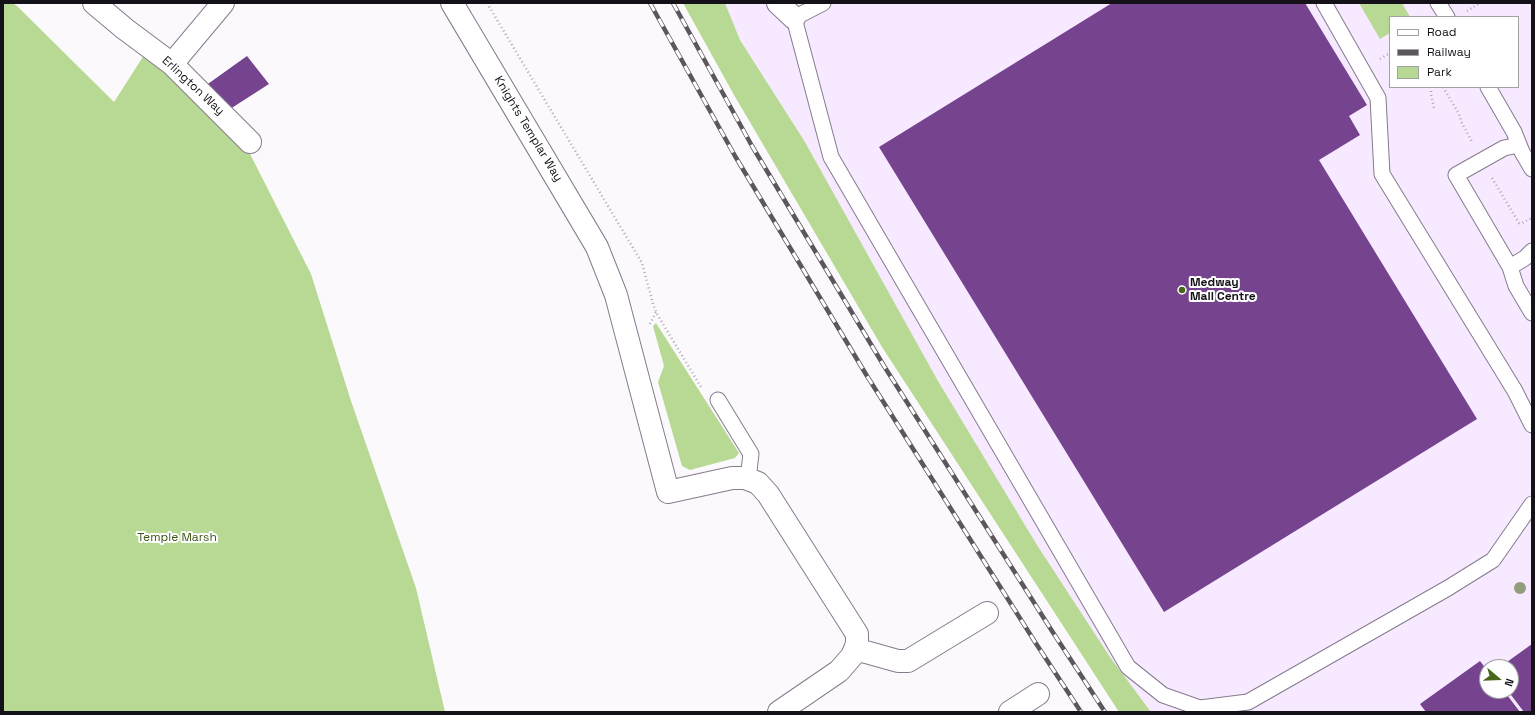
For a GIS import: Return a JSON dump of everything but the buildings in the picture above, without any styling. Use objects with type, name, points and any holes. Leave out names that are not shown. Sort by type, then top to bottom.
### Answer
[{"type":"street","name":"Erlington Way","points":[[94,3],[125,29],[172,64],[250,142]]},
{"type":"street","points":[[172,64],[223,3]]},
{"type":"street","name":"Knights Templar Way","points":[[452,3],[591,235],[616,295],[668,492],[732,478],[748,479]]},
{"type":"street","points":[[778,3],[794,18]]},
{"type":"street","points":[[748,479],[758,483],[768,494],[853,627],[858,638],[855,650],[839,670],[801,706],[779,712]]},
{"type":"street","points":[[855,650],[898,661],[908,662],[987,613]]},
{"type":"street","points":[[1010,712],[1038,694]]},
{"type":"lane","points":[[823,3],[794,18],[831,157],[1128,667],[1163,695],[1200,708],[1248,702],[1448,588],[1493,560],[1532,504]]},
{"type":"lane","points":[[1324,3],[1378,98],[1382,174],[1515,391],[1532,425]]},
{"type":"lane","points":[[1438,3],[1446,16]]},
{"type":"lane","points":[[1489,88],[1514,132],[1532,169]]},
{"type":"lane","points":[[1519,145],[1504,148],[1456,175],[1510,267],[1516,286],[1532,313]]},
{"type":"lane","points":[[1510,267],[1531,253]]},
{"type":"lane","points":[[718,400],[751,454],[748,479]]},
{"type":"path","points":[[1431,88],[1430,94],[1434,108]]},
{"type":"shaded area","points":[[725,3],[1532,3],[1532,712],[1151,712],[1110,657],[1037,545],[938,381],[805,142],[740,40]]},
{"type":"green space","name":"Temple Marsh","points":[[3,3],[13,3],[18,7],[114,102],[148,49],[248,150],[311,274],[351,401],[416,588],[445,712],[3,712]]},
{"type":"green space","points":[[683,3],[725,3],[740,40],[805,142],[938,381],[1037,545],[1110,657],[1151,712],[1119,712],[882,347],[734,95]]},
{"type":"green space","points":[[1359,3],[1402,3],[1409,16],[1389,16],[1389,34],[1380,39]]},
{"type":"green space","points":[[656,323],[739,453],[735,458],[690,470],[682,466],[658,382],[664,366],[653,326]]},
{"type":"railway","points":[[650,3],[735,156],[867,376],[1081,712]]},
{"type":"railway","points":[[673,3],[752,146],[884,366],[1105,712]]},
{"type":"place","name":"Medway Mail Centre","points":[[1182,290]]}]
